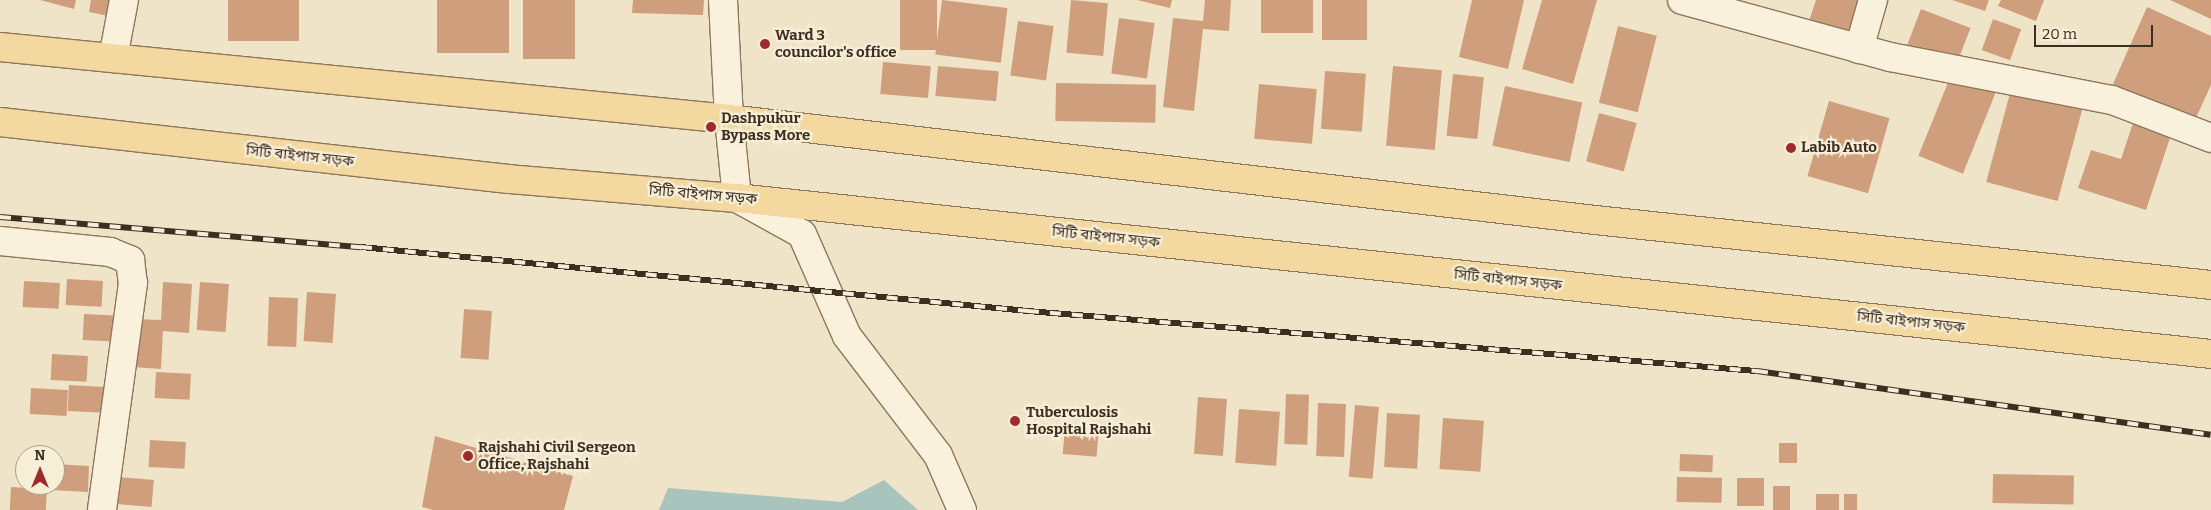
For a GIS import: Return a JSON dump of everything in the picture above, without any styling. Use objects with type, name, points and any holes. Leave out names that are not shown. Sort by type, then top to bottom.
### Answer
[{"type":"main road","points":[[0,47],[729,119],[1595,220],[2211,285]]},
{"type":"main road","name":"সিটি বাইপাস সড়ক","points":[[0,122],[499,178],[737,198],[2211,354]]},
{"type":"street","points":[[113,58],[124,0]]},
{"type":"street","points":[[723,0],[729,119],[737,198],[802,234],[847,336],[938,456],[962,510]]},
{"type":"street","points":[[1682,0],[1890,58],[2112,100],[2211,138]]},
{"type":"street","points":[[1859,49],[1873,0]]},
{"type":"street","points":[[0,241],[110,252],[130,260],[133,283],[102,510]]},
{"type":"water","points":[[884,480],[918,510],[659,510],[668,488],[842,502]]},
{"type":"building","points":[[40,0],[76,0],[74,9]]},
{"type":"building","points":[[91,0],[138,0],[133,21],[89,12]]},
{"type":"building","points":[[228,0],[299,0],[299,41],[228,41]]},
{"type":"building","points":[[437,0],[509,0],[509,53],[437,53]]},
{"type":"building","points":[[523,0],[575,0],[575,59],[523,59]]},
{"type":"building","points":[[633,0],[704,0],[703,15],[632,13]]},
{"type":"building","points":[[900,0],[937,0],[937,50],[900,50]]},
{"type":"building","points":[[942,0],[1008,8],[1001,63],[935,55]]},
{"type":"building","points":[[1071,0],[1108,3],[1103,56],[1066,53]]},
{"type":"building","points":[[1137,0],[1172,0],[1170,8]]},
{"type":"building","points":[[1205,0],[1231,0],[1229,31],[1203,29],[1194,111],[1163,107],[1173,18],[1203,21]]},
{"type":"building","points":[[1261,0],[1313,0],[1313,33],[1261,33]]},
{"type":"building","points":[[1322,0],[1367,0],[1367,40],[1322,40]]},
{"type":"building","points":[[1472,0],[1524,0],[1508,69],[1459,57]]},
{"type":"building","points":[[1542,0],[1597,0],[1573,84],[1522,69]]},
{"type":"building","points":[[1816,0],[1886,0],[1868,57],[1804,36]]},
{"type":"building","points":[[1952,0],[1989,0],[1985,11]]},
{"type":"building","points":[[2001,0],[2044,0],[2036,21],[1998,6]]},
{"type":"building","points":[[2170,0],[2211,0],[2211,19]]},
{"type":"building","points":[[2147,7],[2211,36],[2211,85],[2195,120],[2113,84]]},
{"type":"building","points":[[1921,9],[1970,28],[1954,70],[1905,51]]},
{"type":"building","points":[[1119,18],[1155,23],[1147,78],[1111,73]]},
{"type":"building","points":[[1993,19],[2021,29],[2010,60],[1982,50]]},
{"type":"building","points":[[1018,21],[1054,26],[1046,80],[1010,75]]},
{"type":"building","points":[[1618,26],[1657,36],[1638,112],[1599,103]]},
{"type":"building","points":[[883,62],[931,66],[928,98],[880,94]]},
{"type":"building","points":[[938,66],[999,71],[996,101],[935,96]]},
{"type":"building","points":[[1393,66],[1442,70],[1435,150],[1386,146]]},
{"type":"building","points":[[2017,67],[2088,86],[2058,201],[1986,182]]},
{"type":"building","points":[[1325,71],[1366,74],[1362,132],[1321,129]]},
{"type":"building","points":[[1453,74],[1484,77],[1477,139],[1447,136]]},
{"type":"building","points":[[1951,75],[1996,93],[1963,174],[1918,156]]},
{"type":"building","points":[[1056,83],[1156,85],[1155,123],[1055,121]]},
{"type":"building","points":[[1259,84],[1317,89],[1312,144],[1254,139]]},
{"type":"building","points":[[1505,86],[1582,102],[1570,162],[1492,146]]},
{"type":"building","points":[[1829,101],[1890,118],[1868,193],[1808,176]]},
{"type":"building","points":[[1599,113],[1637,123],[1624,171],[1586,161]]},
{"type":"building","points":[[2135,117],[2173,129],[2146,210],[2078,188],[2091,150],[2121,159]]},
{"type":"building","points":[[67,279],[103,281],[102,307],[66,305]]},
{"type":"building","points":[[24,281],[60,283],[59,309],[23,307]]},
{"type":"building","points":[[163,282],[192,284],[189,333],[163,331],[161,369],[133,367],[135,319],[161,320]]},
{"type":"building","points":[[200,282],[229,284],[226,332],[197,330]]},
{"type":"building","points":[[307,292],[336,294],[333,343],[304,341]]},
{"type":"building","points":[[269,297],[298,298],[296,347],[267,346]]},
{"type":"building","points":[[464,309],[492,311],[489,360],[461,358]]},
{"type":"building","points":[[84,314],[119,316],[118,342],[83,340]]},
{"type":"building","points":[[52,354],[88,356],[87,382],[51,380]]},
{"type":"building","points":[[156,372],[191,374],[190,400],[155,398]]},
{"type":"building","points":[[69,385],[105,387],[104,413],[68,411]]},
{"type":"building","points":[[31,388],[68,390],[67,416],[30,414]]},
{"type":"building","points":[[1286,394],[1309,395],[1307,445],[1284,444]]},
{"type":"building","points":[[1198,397],[1227,399],[1223,456],[1194,454]]},
{"type":"building","points":[[1318,403],[1346,404],[1344,457],[1316,456]]},
{"type":"building","points":[[1355,405],[1379,407],[1373,479],[1349,477]]},
{"type":"building","points":[[1239,409],[1280,412],[1276,466],[1235,463]]},
{"type":"building","points":[[1387,413],[1420,415],[1417,469],[1384,467]]},
{"type":"building","points":[[1443,418],[1484,421],[1480,472],[1439,469]]},
{"type":"building","points":[[1065,427],[1099,430],[1097,457],[1063,454]]},
{"type":"building","name":"Rajshahi Civil Sergeon Office, Rajshahi","points":[[435,436],[573,476],[564,510],[433,510],[422,507]]},
{"type":"building","points":[[150,440],[186,442],[185,469],[149,467]]},
{"type":"building","points":[[1779,443],[1797,443],[1797,463],[1779,463]]},
{"type":"building","points":[[1680,454],[1713,455],[1712,472],[1679,471]]},
{"type":"building","points":[[65,465],[89,466],[88,492],[65,491]]},
{"type":"building","points":[[1993,474],[2074,475],[2073,504],[1992,503]]},
{"type":"building","points":[[119,477],[154,480],[152,507],[117,504]]},
{"type":"building","points":[[1677,477],[1722,478],[1722,503],[1677,502]]},
{"type":"building","points":[[1737,478],[1764,478],[1764,506],[1737,506]]},
{"type":"building","points":[[1773,486],[1790,486],[1790,510],[1773,510]]},
{"type":"building","points":[[11,487],[15,487],[15,495],[47,495],[46,510],[10,510]]},
{"type":"building","points":[[1816,494],[1839,494],[1839,510],[1816,510]]},
{"type":"building","points":[[1844,494],[1857,494],[1857,510],[1844,510]]},
{"type":"railway","points":[[0,217],[361,247],[1028,311],[1757,371],[2211,435]]},
{"type":"place","name":"Ward 3 councilor's office","points":[[765,44]]},
{"type":"place","name":"Dashpukur Bypass More","points":[[711,127]]},
{"type":"place","name":"Labib Auto","points":[[1791,148]]},
{"type":"place","name":"Tuberculosis Hospital Rajshahi","points":[[1015,421]]},
{"type":"place","name":"Rajshahi Civil Sergeon Office, Rajshahi","points":[[468,456]]}]
